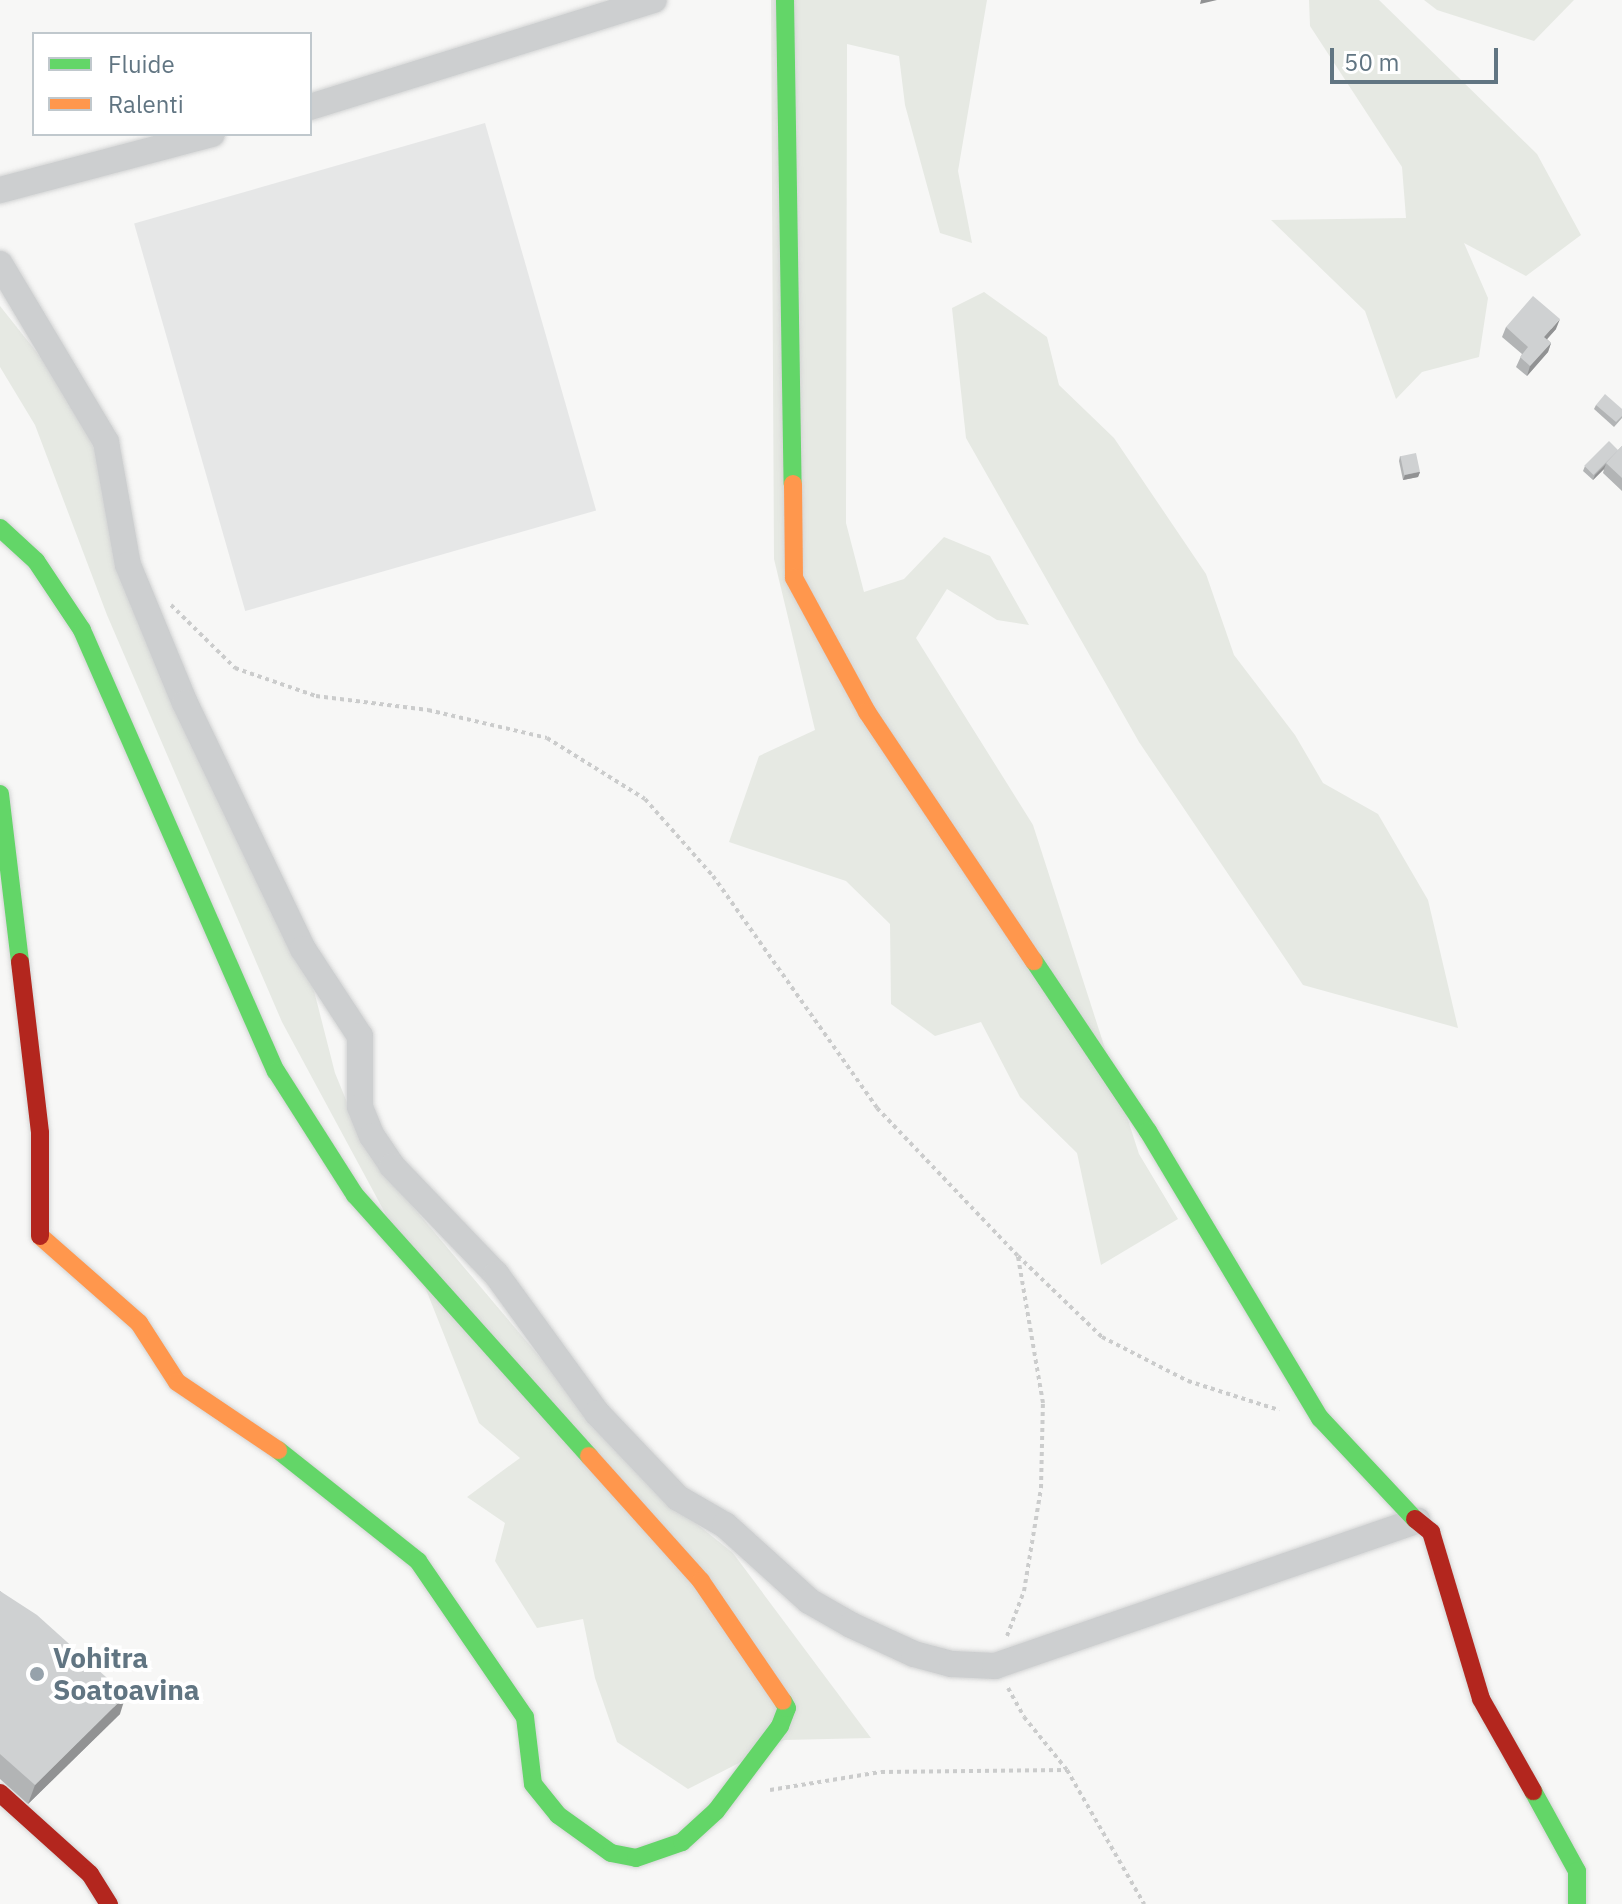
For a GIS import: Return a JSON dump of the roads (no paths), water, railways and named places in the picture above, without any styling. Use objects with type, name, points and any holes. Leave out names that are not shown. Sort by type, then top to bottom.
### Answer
[{"type":"street","points":[[312,106],[654,0]]},
{"type":"street","points":[[785,0],[794,578],[867,712],[1148,1131],[1320,1418],[1396,1505],[1418,1520],[1439,1547],[1481,1699],[1577,1871],[1577,1904]]},
{"type":"street","points":[[0,190],[204,136]]},
{"type":"street","points":[[0,264],[106,442],[128,565],[185,703],[284,911],[360,1036],[360,1107],[392,1166],[496,1274],[597,1413],[678,1498],[725,1525],[809,1601],[851,1625],[914,1654],[952,1664],[995,1666],[1418,1520]]},
{"type":"street","points":[[0,528],[36,561],[82,630],[276,1071],[355,1195],[701,1581],[787,1708],[780,1726],[716,1811],[682,1842],[636,1858],[611,1853],[558,1815],[533,1784],[525,1717],[418,1561],[265,1440],[177,1382],[139,1323],[40,1238],[40,1133],[0,794]]},
{"type":"street","points":[[0,1793],[90,1874],[109,1904]]},
{"type":"place","name":"Vohitra Soatoavina","points":[[37,1674]]}]
